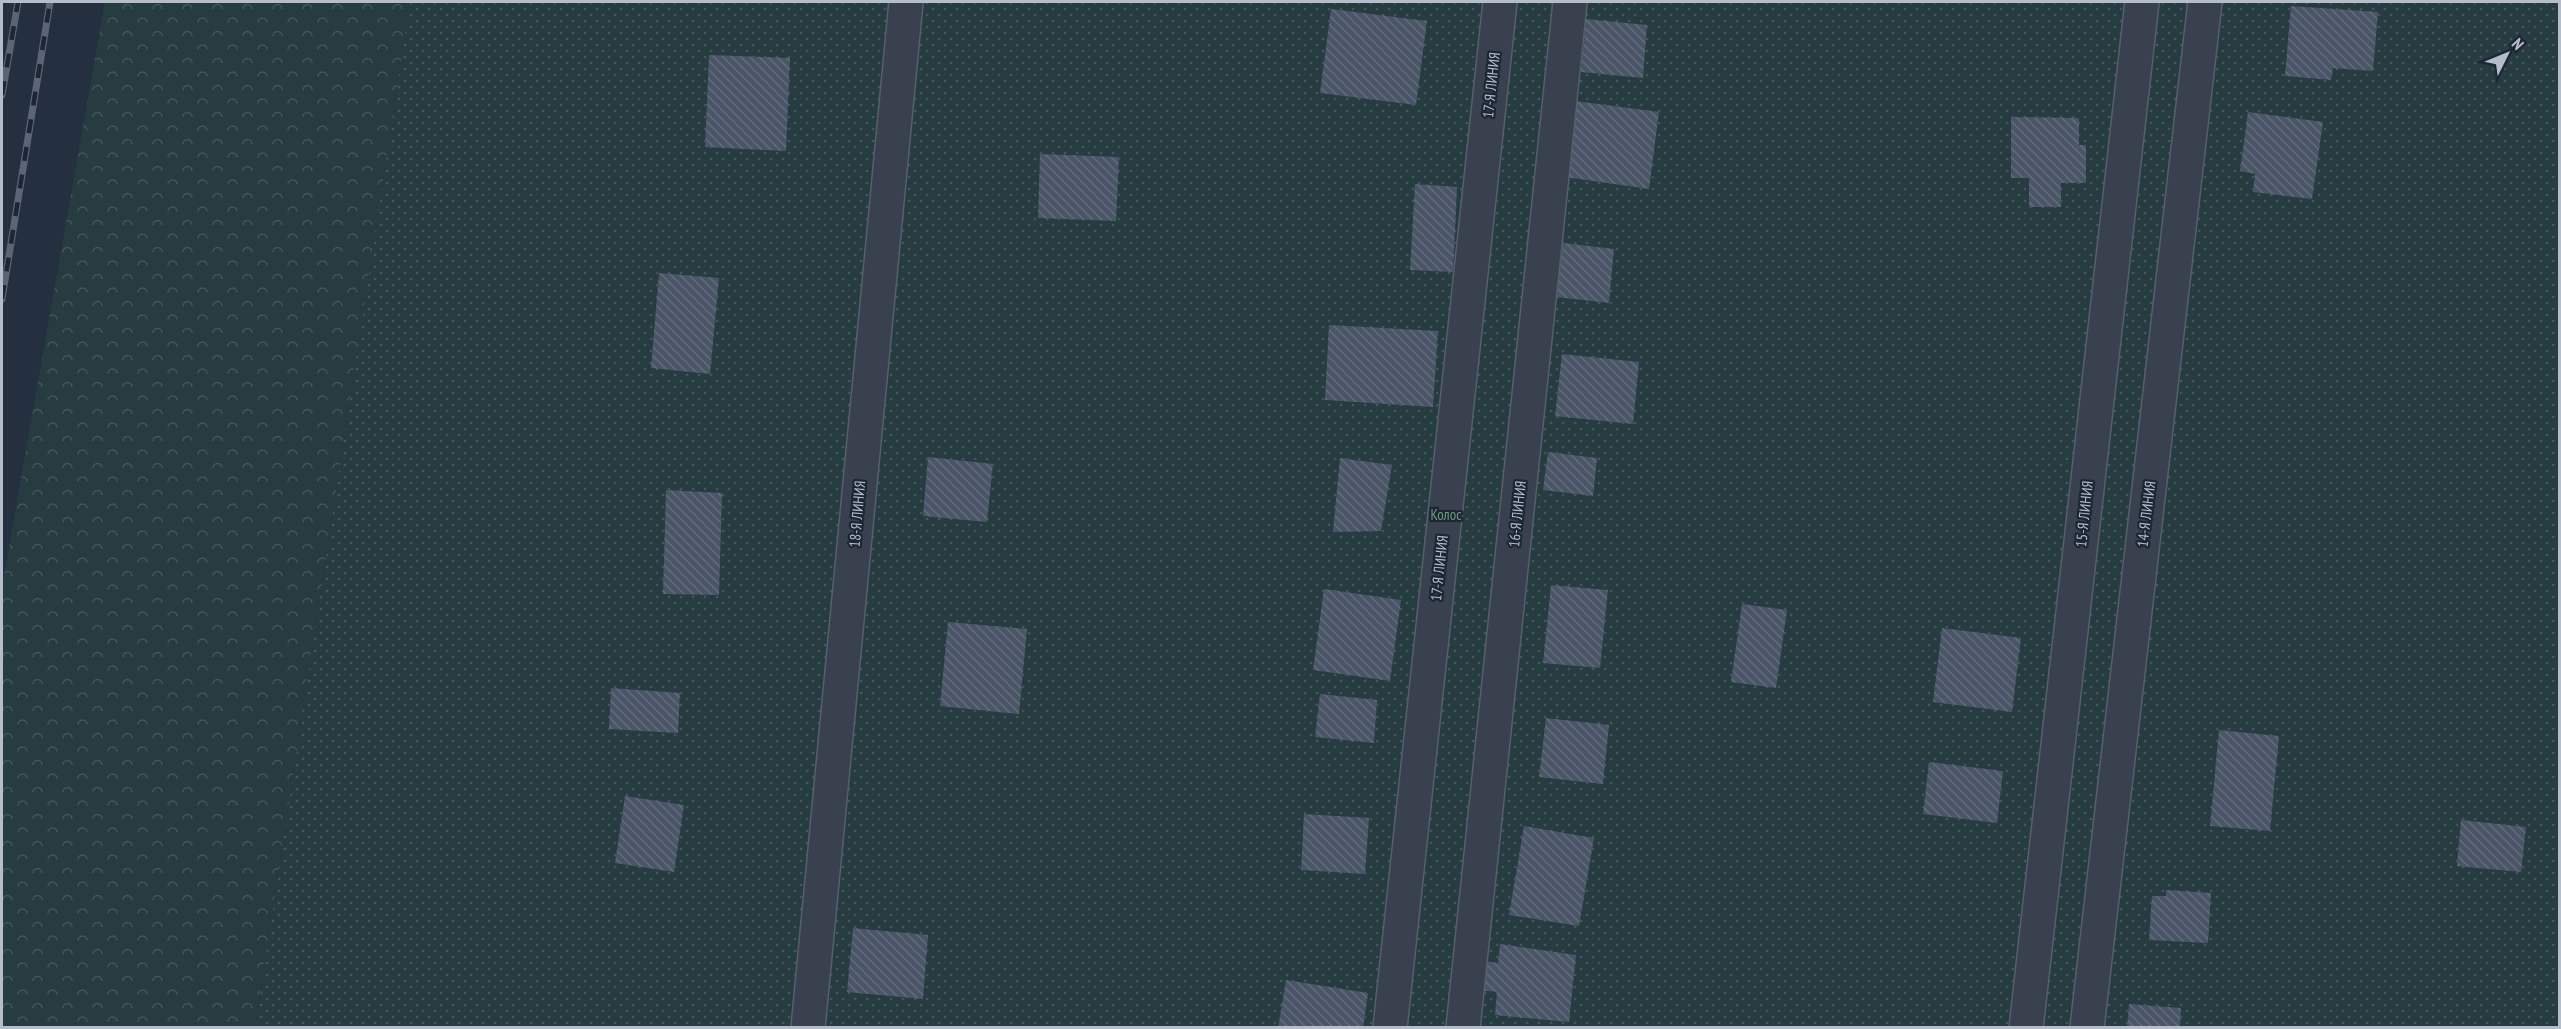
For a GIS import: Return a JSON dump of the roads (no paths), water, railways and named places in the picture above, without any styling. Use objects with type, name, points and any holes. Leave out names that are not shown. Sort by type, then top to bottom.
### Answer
[{"type":"lane","name":"18-Я ЛИНИЯ","points":[[808,1028],[906,2]]},
{"type":"lane","name":"17-Я ЛИНИЯ","points":[[1390,1028],[1500,2]]},
{"type":"lane","name":"16-Я ЛИНИЯ","points":[[1463,1028],[1570,2]]},
{"type":"lane","name":"15-Я ЛИНИЯ","points":[[2026,1028],[2142,2]]},
{"type":"lane","name":"14-Я ЛИНИЯ","points":[[2087,1028],[2205,2]]},
{"type":"railway","points":[[2,95],[18,2]]},
{"type":"railway","points":[[2,299],[50,2]]},
{"type":"park label","name":"Колос","points":[[1446,514]]}]
